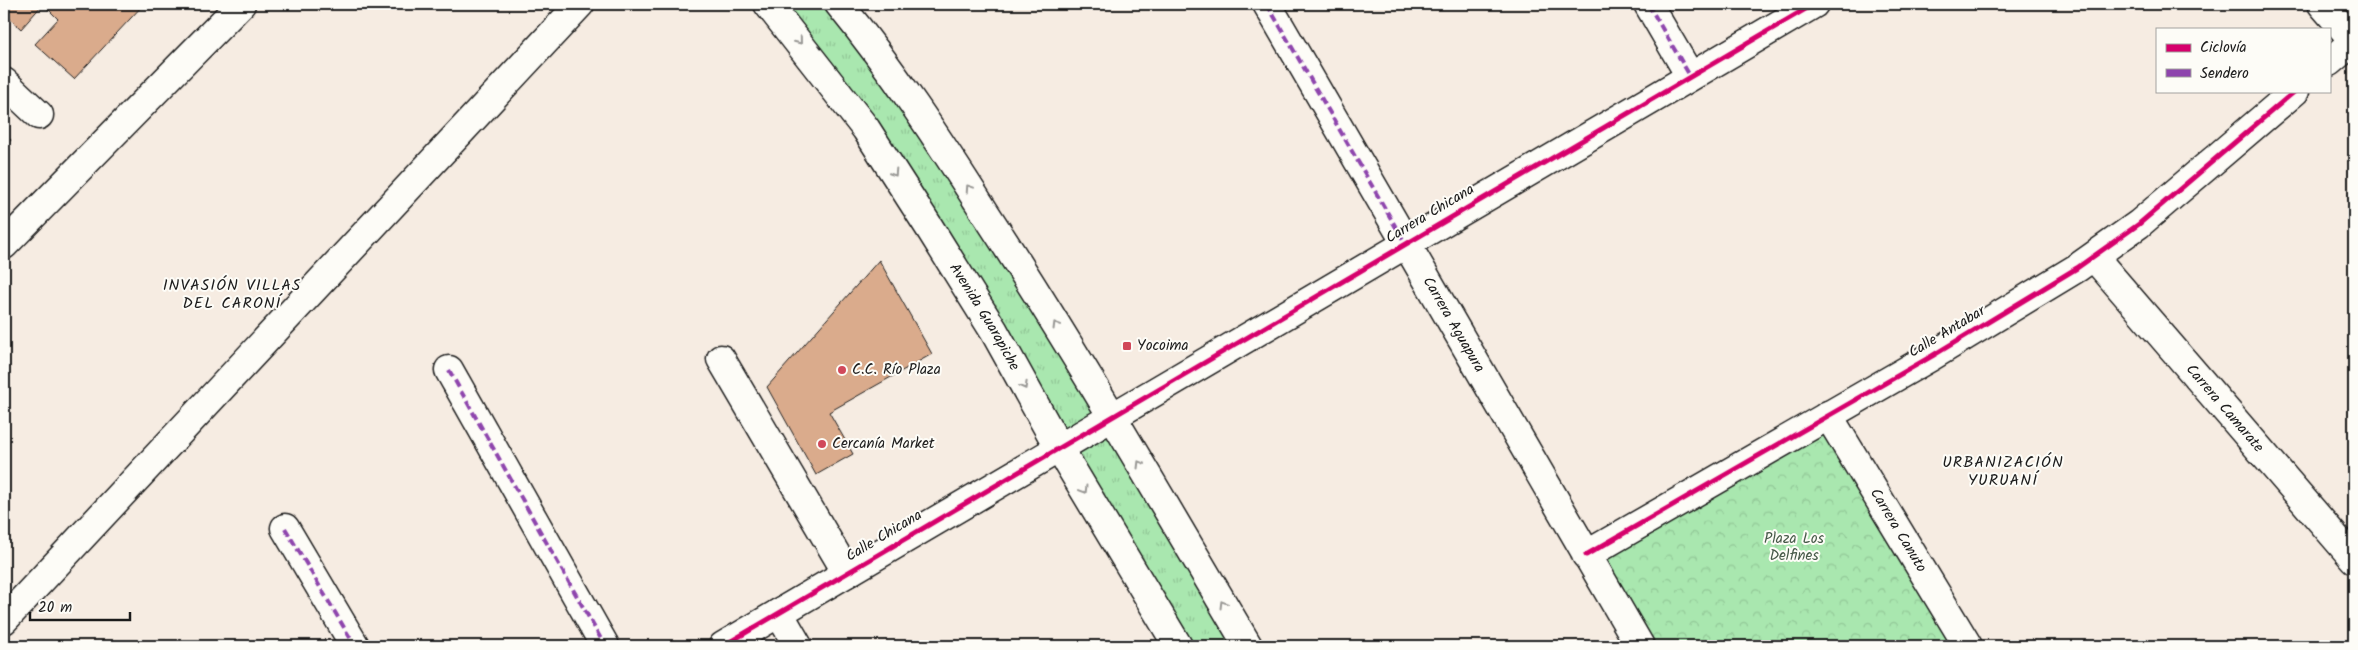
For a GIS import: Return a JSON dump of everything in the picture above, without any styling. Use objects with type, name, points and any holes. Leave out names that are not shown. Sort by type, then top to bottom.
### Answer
[{"type":"street","points":[[4,245],[241,4]]},
{"type":"street","points":[[4,620],[580,4]]},
{"type":"street","name":"Avenida Guarapiche","points":[[768,4],[866,129],[994,331],[1059,448],[1178,646]]},
{"type":"street","points":[[839,4],[869,40],[979,203],[1112,417],[1248,646]]},
{"type":"street","name":"Carrera Aguapura","points":[[1267,4],[1640,646]]},
{"type":"street","points":[[1648,4],[1690,76]]},
{"type":"street","name":"Carrera Chicana","points":[[1059,448],[1814,4]]},
{"type":"street","points":[[2322,4],[2354,41],[2330,61]]},
{"type":"street","points":[[4,82],[39,115]]},
{"type":"street","name":"Calle Antabar","points":[[1586,555],[1932,356],[2094,257],[2139,224],[2294,92]]},
{"type":"street","name":"Carrera Camarate","points":[[2094,257],[2354,559]]},
{"type":"street","points":[[721,359],[847,573]]},
{"type":"street","points":[[449,370],[606,646]]},
{"type":"street","name":"Carrera Canuto","points":[[1828,415],[1968,646]]},
{"type":"street","name":"Calle Chicana","points":[[722,646],[1059,448]]},
{"type":"street","points":[[285,528],[355,646]]},
{"type":"street","points":[[779,613],[798,646]]},
{"type":"green space","points":[[768,4],[839,4],[1248,646],[1178,646],[1059,448]]},
{"type":"green space","name":"Plaza Los Delfines","points":[[1828,415],[1968,646],[1640,646],[1586,555]]},
{"type":"building","points":[[4,4],[43,4],[21,29],[4,13]]},
{"type":"building","points":[[43,4],[144,4],[74,79],[35,44],[58,19]]},
{"type":"building","points":[[4,133],[11,140],[4,148]]},
{"type":"building","name":"C.C. Río Plaza","points":[[879,260],[932,354],[829,412],[853,454],[816,475],[767,387]]},
{"type":"marked path","points":[[1267,4],[1405,243]]},
{"type":"marked path","points":[[1648,4],[1690,76]]},
{"type":"marked path","points":[[449,370],[605,646]]},
{"type":"marked path","points":[[285,528],[355,646]]},
{"type":"cycle path","points":[[723,646],[1814,4]]},
{"type":"cycle path","points":[[1586,555],[1932,356],[2077,268],[2139,224],[2294,92]]},
{"type":"place","name":"Yocoima","points":[[1127,346]]},
{"type":"place","name":"C.C. Río Plaza","points":[[842,370]]},
{"type":"place","name":"Cercanía Market","points":[[822,444]]},
{"type":"district","name":"INVASIÓN VILLAS DEL CARONÍ","points":[[232,294]]},
{"type":"district","name":"URBANIZACIÓN YURUANÍ","points":[[2003,471]]}]
